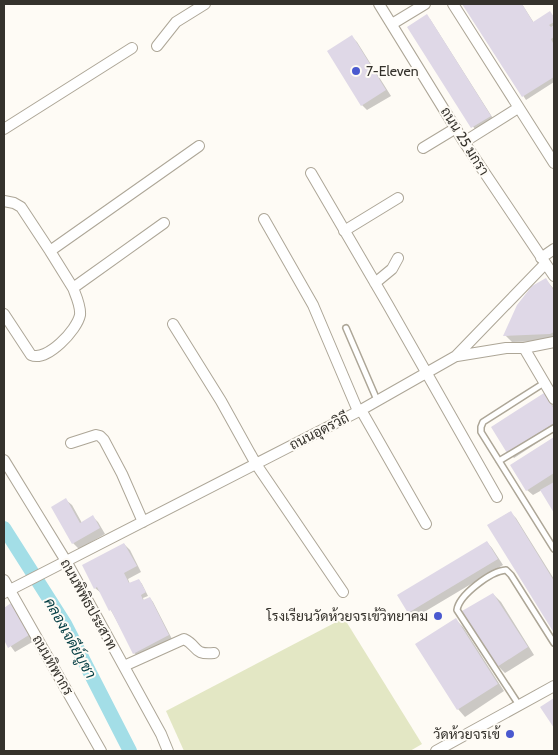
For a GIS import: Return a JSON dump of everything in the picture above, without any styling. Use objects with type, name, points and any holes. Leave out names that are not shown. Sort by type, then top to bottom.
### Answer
[{"type":"street","points":[[157,46],[176,22],[203,4]]},
{"type":"street","name":"ถนน 25 มกรา","points":[[379,4],[464,142],[554,276]]},
{"type":"street","points":[[392,24],[425,4]]},
{"type":"street","points":[[453,4],[554,162]]},
{"type":"street","points":[[4,129],[132,48]]},
{"type":"street","points":[[464,142],[518,108]]},
{"type":"street","points":[[423,148],[456,128]]},
{"type":"street","points":[[50,252],[199,146]]},
{"type":"street","points":[[311,173],[497,497]]},
{"type":"street","points":[[344,231],[398,198]]},
{"type":"street","points":[[4,201],[14,203],[21,208],[73,288],[80,313],[77,323],[64,340],[52,350],[40,356],[31,355],[4,314]]},
{"type":"street","points":[[264,219],[313,305],[359,410],[426,524]]},
{"type":"street","points":[[73,288],[164,223]]},
{"type":"street","name":"ถนนอุดรวิถี","points":[[7,592],[359,410],[456,356],[554,249]]},
{"type":"street","points":[[375,283],[392,269],[398,258]]},
{"type":"street","points":[[173,324],[221,401],[256,464],[343,592]]},
{"type":"street","points":[[456,356],[506,348],[524,348],[554,342]]},
{"type":"street","points":[[524,348],[554,399]]},
{"type":"street","points":[[71,442],[96,435],[104,440],[122,474],[143,522]]},
{"type":"street","name":"ถนนพิพิธประสาท","points":[[4,460],[66,561],[168,751]]},
{"type":"street","name":"ถนนทิพากร","points":[[4,580],[7,592],[101,751]]},
{"type":"street","points":[[124,666],[184,639],[201,653],[214,653]]},
{"type":"street","points":[[436,751],[554,686]]},
{"type":"lane","points":[[346,328],[377,400]]},
{"type":"lane","points":[[544,383],[483,422],[480,427],[481,432],[554,549]]},
{"type":"lane","points":[[499,461],[554,428]]},
{"type":"lane","points":[[519,706],[457,610],[457,604],[464,594],[482,581],[501,570],[506,570],[554,643]]},
{"type":"green space","points":[[344,618],[422,744],[410,751],[184,751],[166,711]]},
{"type":"building","points":[[462,4],[522,4],[533,22],[550,11],[554,17],[554,22],[549,25],[551,27],[554,25],[554,37],[551,39],[554,45],[554,77],[522,97]]},
{"type":"building","points":[[427,14],[491,116],[471,128],[407,27]]},
{"type":"building","name":"7-Eleven","points":[[352,35],[386,90],[361,106],[327,51]]},
{"type":"building","points":[[546,278],[554,291],[554,332],[550,334],[503,336],[517,305],[532,286]]},
{"type":"building","points":[[544,393],[554,409],[554,423],[507,453],[491,427]]},
{"type":"building","points":[[554,437],[554,473],[526,491],[510,465]]},
{"type":"building","points":[[554,482],[554,513],[540,490]]},
{"type":"building","points":[[66,498],[80,523],[93,515],[100,528],[72,544],[51,507]]},
{"type":"building","points":[[511,511],[554,581],[554,633],[487,525]]},
{"type":"building","points":[[487,541],[498,559],[408,613],[397,595]]},
{"type":"building","points":[[124,543],[137,566],[124,573],[129,583],[139,579],[146,592],[141,595],[143,600],[150,597],[169,635],[133,654],[111,610],[109,611],[97,587],[94,589],[82,565]]},
{"type":"building","points":[[493,593],[528,647],[497,667],[462,611]]},
{"type":"building","points":[[11,603],[29,635],[8,648],[4,640],[4,608]]},
{"type":"building","points":[[456,618],[498,684],[457,710],[415,644]]},
{"type":"building","points":[[554,698],[554,728],[540,707]]},
{"type":"waterway","name":"คลองเจดีย์บูชา","points":[[4,528],[65,624],[130,751]]},
{"type":"place","name":"7-Eleven","points":[[356,71]]},
{"type":"place","name":"โรงเรียนวัดห้วยจรเข้วิทยาคม","points":[[438,616]]},
{"type":"place","name":"วัดห้วยจรเข้","points":[[510,734]]}]
